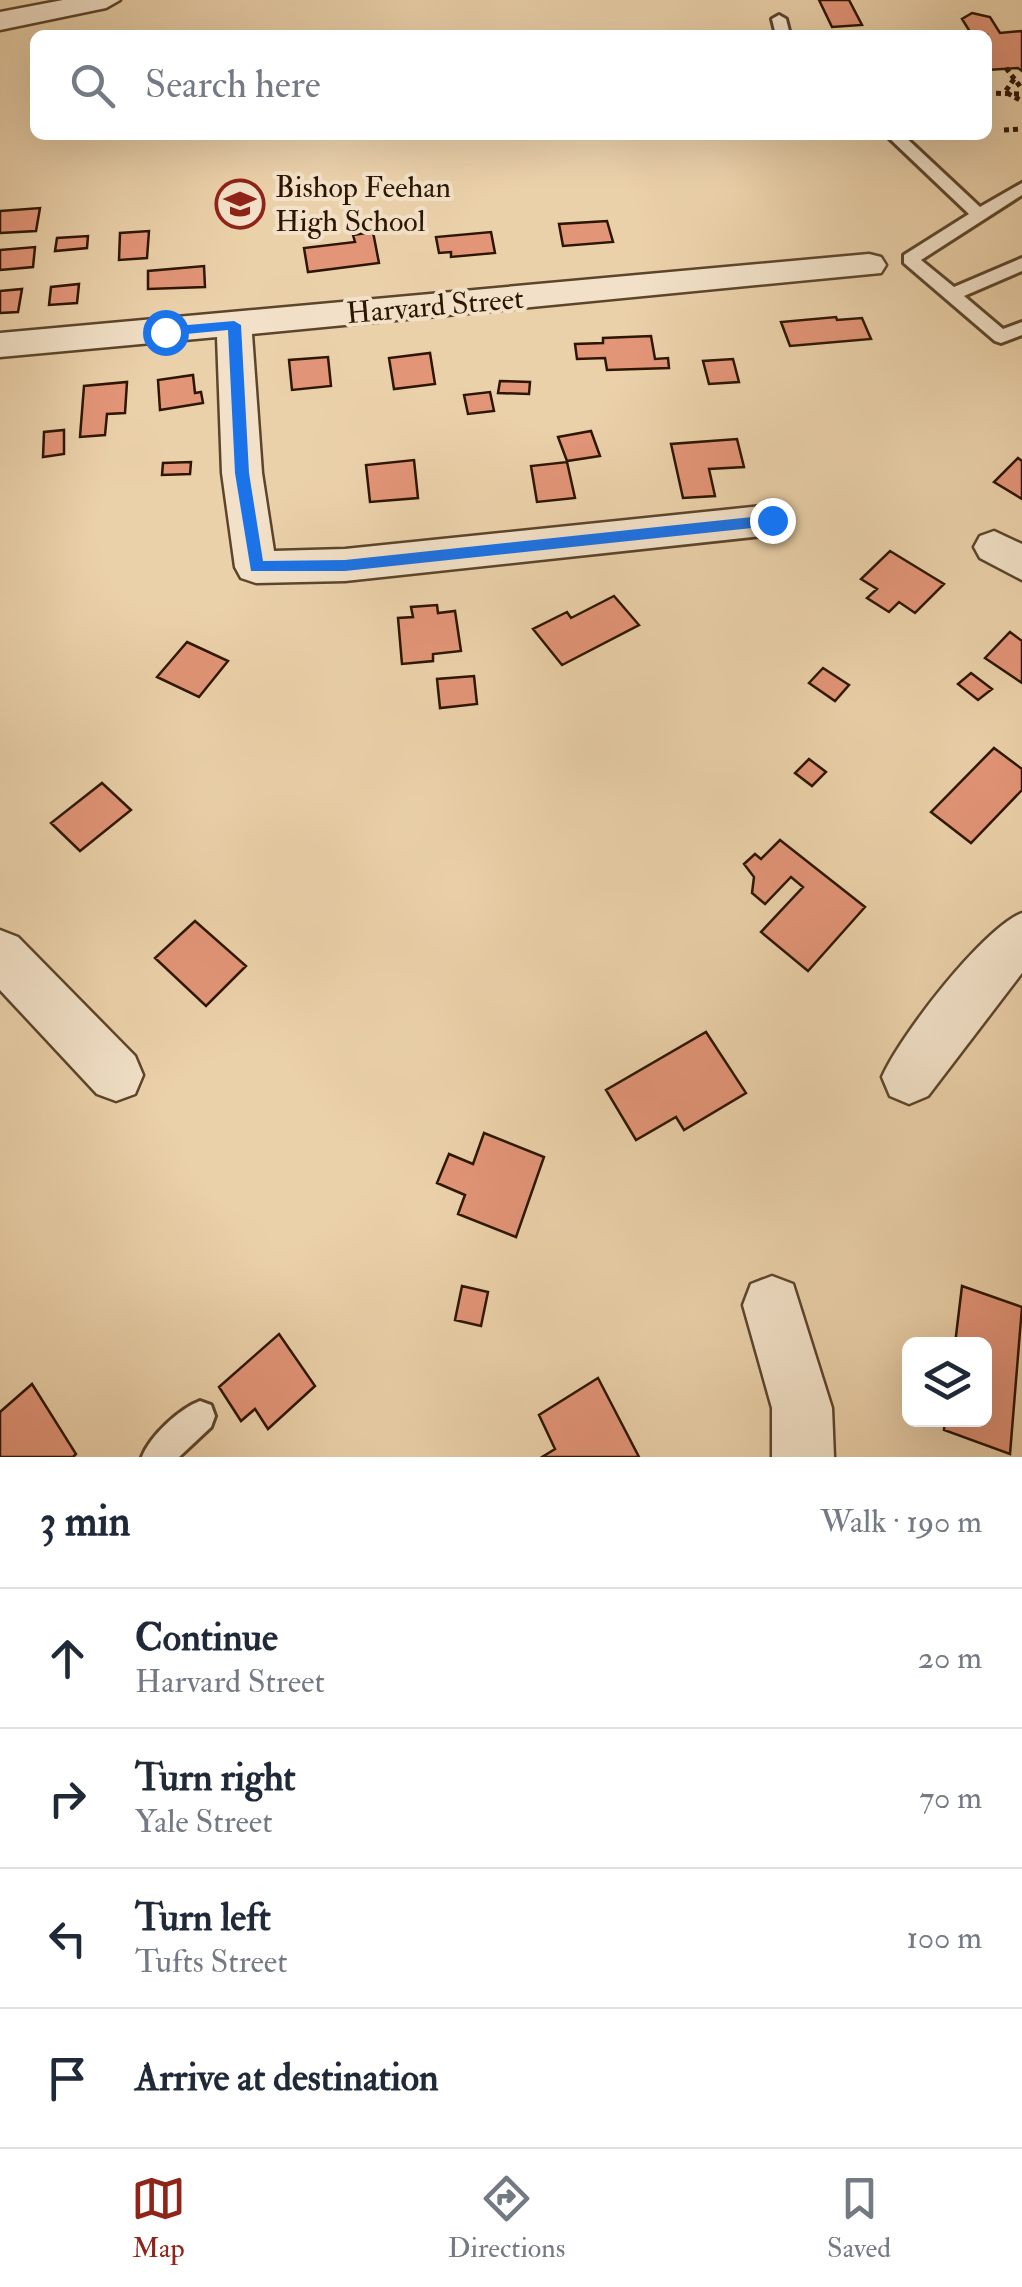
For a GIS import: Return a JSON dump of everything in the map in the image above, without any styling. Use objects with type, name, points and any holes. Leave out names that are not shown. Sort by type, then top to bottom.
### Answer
[{"type":"street","points":[[0,21],[106,0]]},
{"type":"street","name":"Harvard Street","points":[[0,344],[869,265]]},
{"type":"street","points":[[234,325],[242,473],[256,567],[382,562],[772,520]]},
{"type":"street","points":[[909,1077],[976,986],[1022,936]]},
{"type":"street","points":[[0,954],[116,1075]]},
{"type":"street","points":[[772,1305],[802,1408],[803,1457]]},
{"type":"lane","points":[[899,140],[981,216]]},
{"type":"lane","points":[[1020,194],[910,259],[1001,337],[1022,328]]},
{"type":"lane","points":[[952,295],[1022,264]]},
{"type":"lane","points":[[157,1457],[200,1416]]},
{"type":"path","points":[[1006,68],[1022,93]]},
{"type":"path","points":[[1005,92],[1014,79]]},
{"type":"path","points":[[992,93],[1022,93]]},
{"type":"path","points":[[1004,130],[1022,129]]},
{"type":"building","points":[[819,0],[849,0],[862,25],[832,27]]},
{"type":"building","points":[[972,13],[990,17],[1000,33],[1022,31],[1022,71],[992,70],[992,30],[969,30],[962,19]]},
{"type":"building","points":[[40,208],[36,231],[0,233],[0,211]]},
{"type":"building","points":[[607,221],[613,242],[563,246],[559,224]]},
{"type":"building","points":[[149,231],[147,258],[119,260],[120,233]]},
{"type":"building","points":[[373,232],[379,263],[308,272],[304,248],[355,242],[353,235]]},
{"type":"building","points":[[491,232],[495,253],[451,257],[451,252],[439,253],[436,237]]},
{"type":"building","points":[[88,236],[87,248],[55,251],[57,238]]},
{"type":"building","points":[[35,247],[33,267],[0,270],[0,250]]},
{"type":"building","points":[[204,266],[205,287],[148,289],[148,271]]},
{"type":"building","points":[[79,284],[77,303],[49,305],[51,287]]},
{"type":"building","points":[[22,289],[18,312],[0,313],[0,291]]},
{"type":"building","points":[[862,318],[871,339],[790,346],[781,322]]},
{"type":"building","points":[[651,336],[655,359],[668,358],[669,368],[607,370],[605,358],[577,359],[575,344],[603,343],[603,338]]},
{"type":"building","points":[[430,353],[435,384],[394,389],[389,358]]},
{"type":"building","points":[[328,357],[331,386],[292,390],[289,360]]},
{"type":"building","points":[[733,359],[739,382],[709,384],[703,361]]},
{"type":"building","points":[[193,375],[195,393],[201,392],[203,403],[160,410],[158,380]]},
{"type":"building","points":[[500,381],[530,382],[529,394],[498,393]]},
{"type":"building","points":[[127,382],[125,413],[107,414],[105,435],[80,437],[84,386]]},
{"type":"building","points":[[490,392],[494,411],[468,414],[464,395]]},
{"type":"building","points":[[64,430],[64,454],[43,457],[44,432]]},
{"type":"building","points":[[591,431],[600,456],[567,461],[558,437]]},
{"type":"building","points":[[737,439],[744,467],[709,469],[715,496],[683,498],[671,444]]},
{"type":"building","points":[[1018,458],[1022,461],[1022,499],[994,482]]},
{"type":"building","points":[[414,460],[418,498],[370,502],[366,465]]},
{"type":"building","points":[[191,462],[190,474],[162,475],[163,463]]},
{"type":"building","points":[[567,462],[575,498],[537,502],[531,466]]},
{"type":"building","points":[[890,551],[944,584],[915,613],[899,602],[889,612],[867,598],[877,589],[861,579]]},
{"type":"building","points":[[614,596],[639,625],[562,665],[533,629],[567,612],[571,618]]},
{"type":"building","points":[[437,605],[438,613],[455,611],[461,651],[433,654],[433,661],[402,664],[398,618],[413,617],[411,607]]},
{"type":"building","points":[[1010,632],[1022,641],[1022,683],[985,658]]},
{"type":"building","points":[[187,642],[228,661],[199,697],[157,677]]},
{"type":"building","points":[[823,668],[849,685],[835,701],[809,683]]},
{"type":"building","points":[[971,673],[992,689],[978,700],[958,684]]},
{"type":"building","points":[[474,676],[477,704],[440,708],[437,679]]},
{"type":"building","points":[[994,748],[1022,769],[1022,790],[971,843],[931,812]]},
{"type":"building","points":[[809,759],[826,772],[812,786],[795,773]]},
{"type":"building","points":[[102,783],[131,810],[80,851],[51,823]]},
{"type":"building","points":[[780,840],[865,907],[808,971],[761,932],[803,887],[791,877],[765,904],[752,893],[754,877],[744,864],[755,854],[761,859]]},
{"type":"building","points":[[195,921],[246,966],[206,1006],[155,958]]},
{"type":"building","points":[[706,1032],[746,1093],[684,1130],[676,1117],[636,1140],[606,1090]]},
{"type":"building","points":[[484,1133],[544,1157],[516,1237],[458,1214],[465,1195],[437,1183],[449,1154],[473,1164]]},
{"type":"building","points":[[462,1286],[488,1292],[481,1326],[455,1320]]},
{"type":"building","points":[[962,1286],[1022,1307],[1010,1454],[944,1430],[992,1427],[992,1337],[956,1337]]},
{"type":"building","points":[[279,1334],[315,1386],[268,1429],[255,1409],[241,1421],[219,1387]]},
{"type":"building","points":[[598,1378],[639,1457],[542,1457],[555,1449],[539,1415]]},
{"type":"building","points":[[32,1384],[76,1454],[73,1457],[0,1457],[0,1412]]},
{"type":"place","name":"Bishop Feehan High School","points":[[240,204]]},
{"type":"route","points":[[165,332],[234,325],[242,473],[256,567],[345,566],[772,520]]}]
